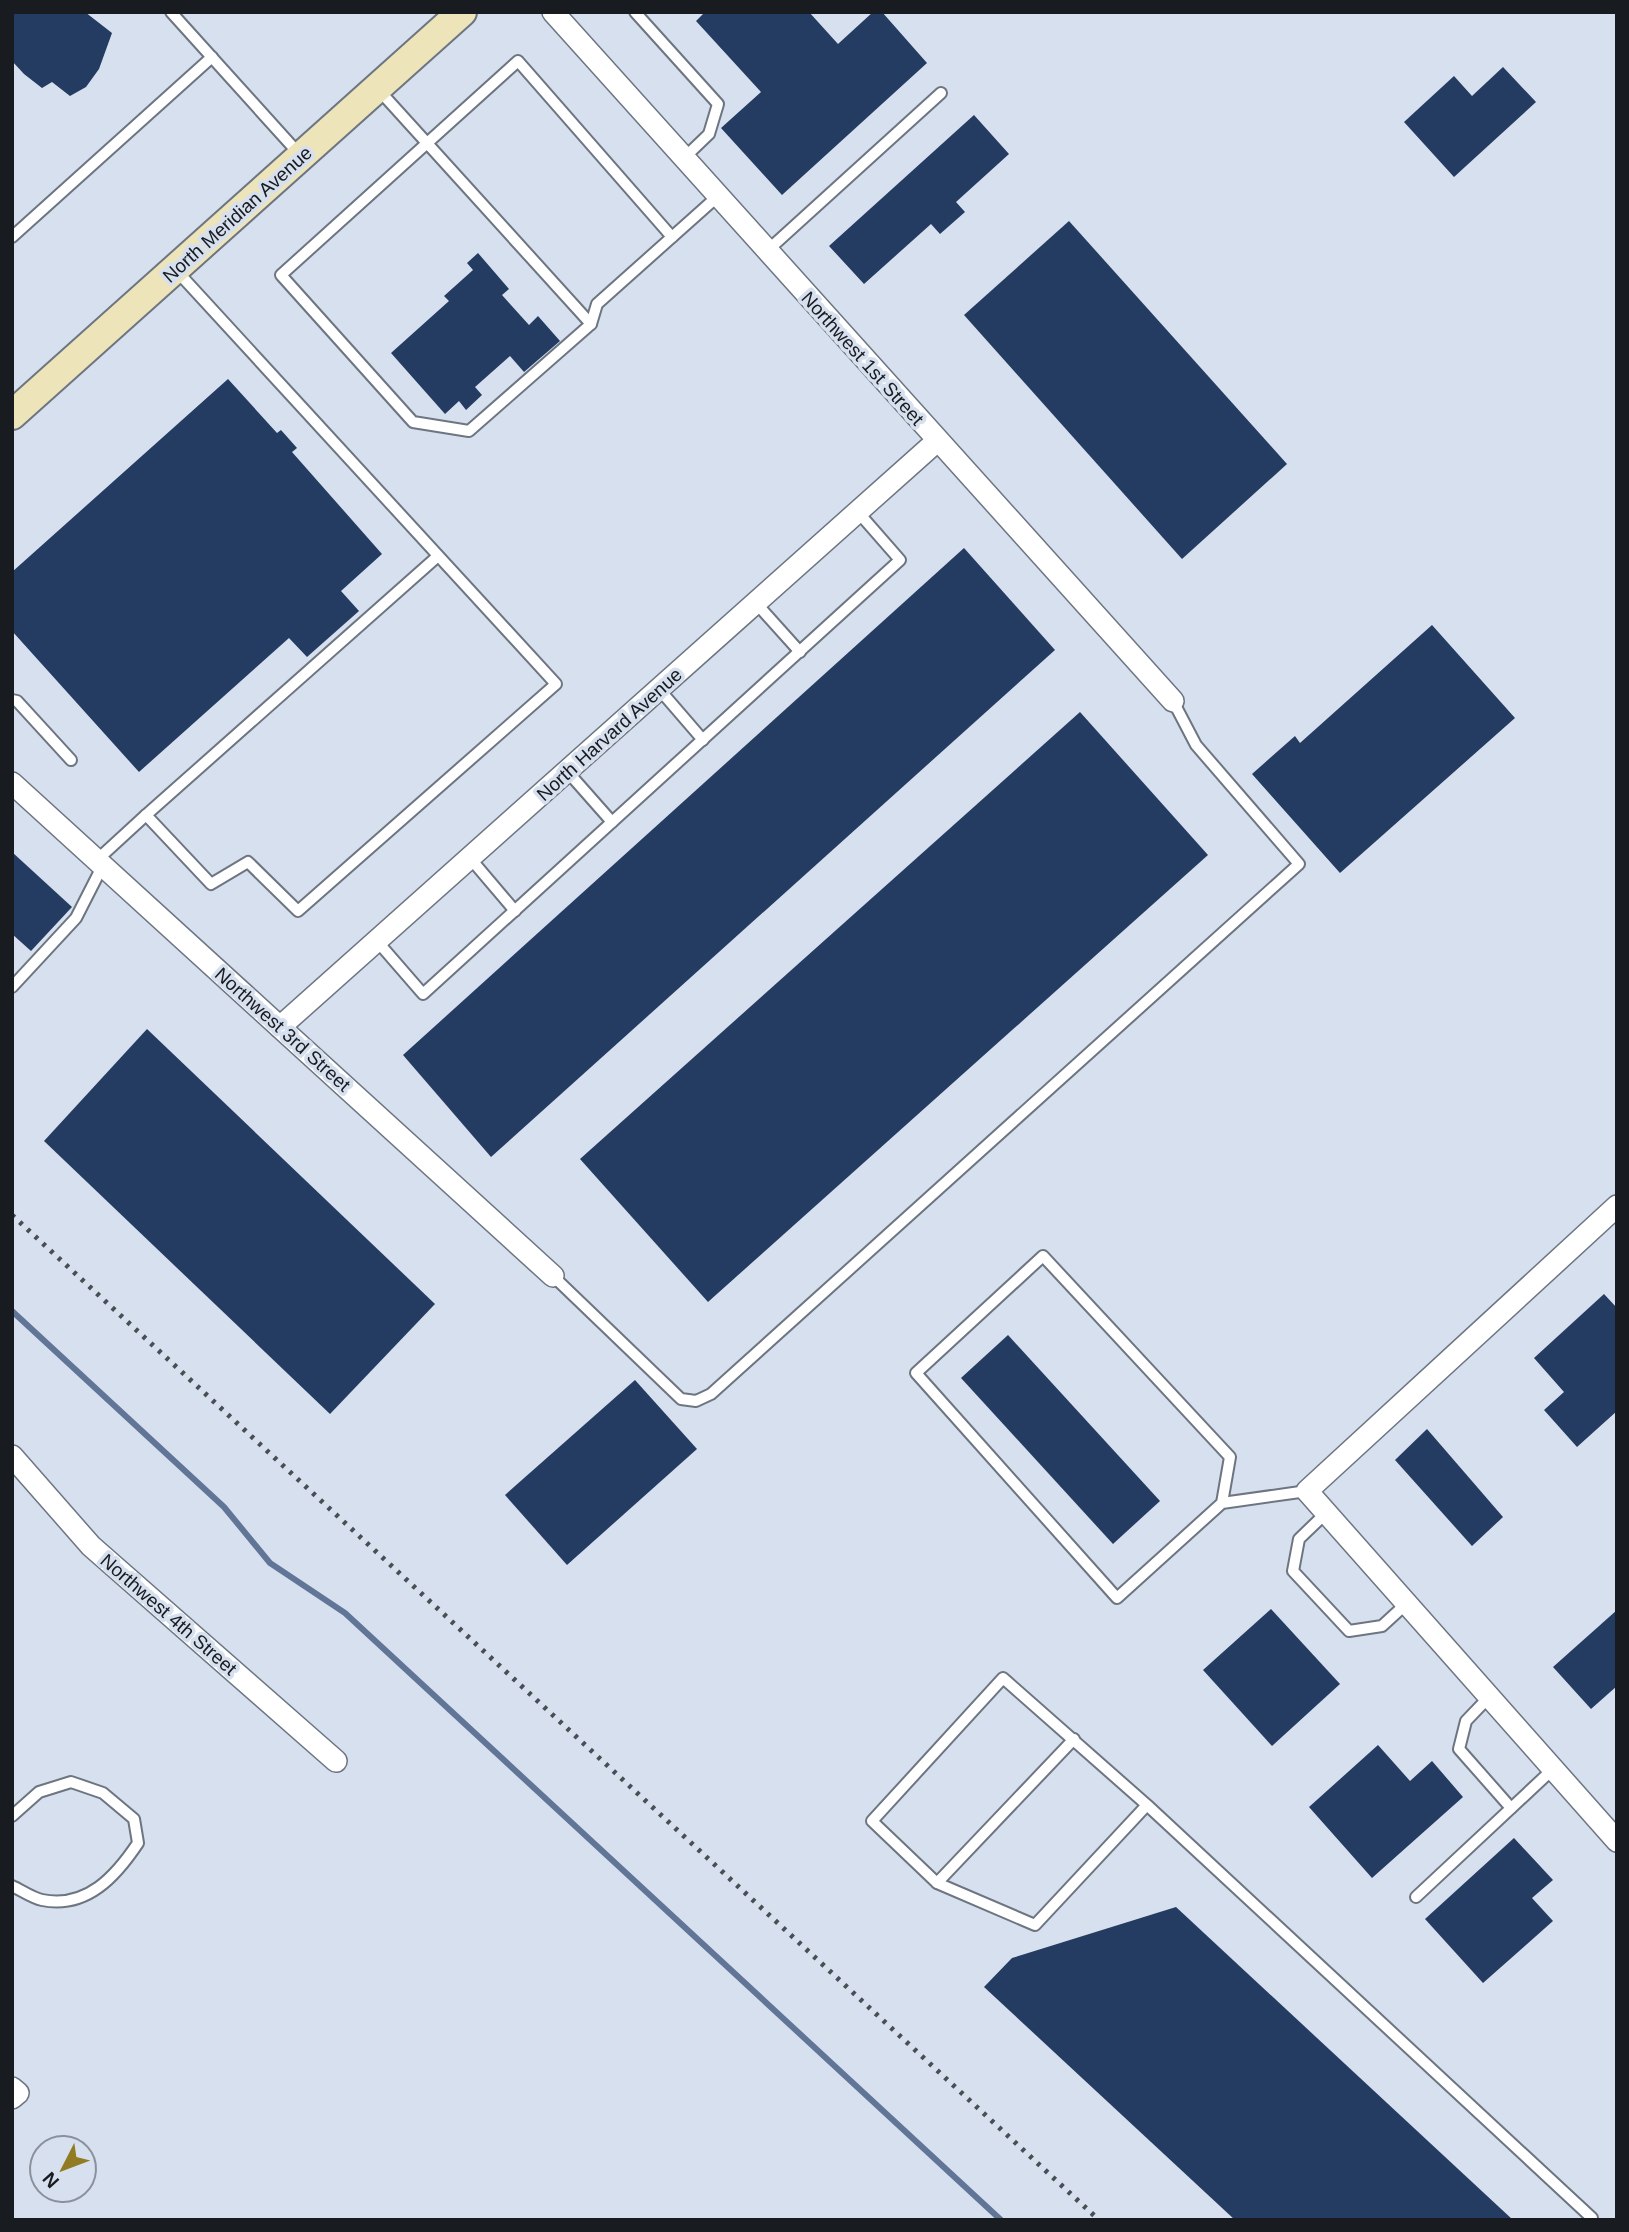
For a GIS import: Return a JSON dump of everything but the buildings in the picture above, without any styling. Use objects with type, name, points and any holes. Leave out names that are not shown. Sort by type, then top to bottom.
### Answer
[{"type":"main road","name":"North Meridian Avenue","points":[[12,415],[462,12]]},
{"type":"street","name":"Northwest 1st Street","points":[[553,12],[1173,701]]},
{"type":"street","name":"North Harvard Avenue","points":[[280,1027],[937,441]]},
{"type":"street","name":"Northwest 3rd Street","points":[[12,783],[553,1276]]},
{"type":"street","points":[[1617,1206],[1307,1491],[1617,1841]]},
{"type":"street","name":"Northwest 4th Street","points":[[12,1456],[91,1546],[336,1761]]},
{"type":"lane","points":[[172,12],[302,156]]},
{"type":"lane","points":[[635,12],[718,104],[709,134],[684,158]]},
{"type":"lane","points":[[12,237],[212,57]]},
{"type":"lane","points":[[672,237],[518,61],[282,275],[413,422],[469,431],[591,324],[597,304],[718,196]]},
{"type":"lane","points":[[377,88],[591,324]]},
{"type":"lane","points":[[767,251],[941,93]]},
{"type":"lane","points":[[146,815],[211,884],[248,862],[298,911],[556,684],[175,269]]},
{"type":"lane","points":[[377,942],[423,994],[900,561],[858,512]]},
{"type":"lane","points":[[14,980],[76,918],[100,863],[146,815],[438,556]]},
{"type":"lane","points":[[756,603],[800,652]]},
{"type":"lane","points":[[659,689],[703,740]]},
{"type":"lane","points":[[12,700],[71,760]]},
{"type":"lane","points":[[553,1276],[681,1399],[696,1401],[710,1394],[1299,864],[1196,745],[1173,701]]},
{"type":"lane","points":[[567,771],[612,822]]},
{"type":"lane","points":[[470,858],[515,911]]},
{"type":"lane","points":[[1222,1503],[1230,1457],[1043,1256],[916,1373],[1117,1598],[1222,1503],[1307,1491]]},
{"type":"lane","points":[[1326,1513],[1299,1539],[1293,1571],[1349,1631],[1382,1626],[1406,1604]]},
{"type":"lane","points":[[1146,1805],[1035,1925],[937,1882],[872,1821],[1003,1678],[1146,1805],[1592,2219]]},
{"type":"lane","points":[[1489,1697],[1465,1721],[1459,1749],[1511,1808]]},
{"type":"lane","points":[[937,1882],[1074,1739]]},
{"type":"lane","points":[[1416,1897],[1553,1769]]},
{"type":"lane","points":[[12,1816],[38,1792],[71,1782],[103,1793],[134,1819],[138,1843],[118,1872],[82,1899],[41,1900],[12,1886]]},
{"type":"waterway","points":[[12,1311],[224,1507],[270,1563],[345,1613],[1001,2220]]},
{"type":"railway","points":[[12,1215],[1099,2220]]}]
